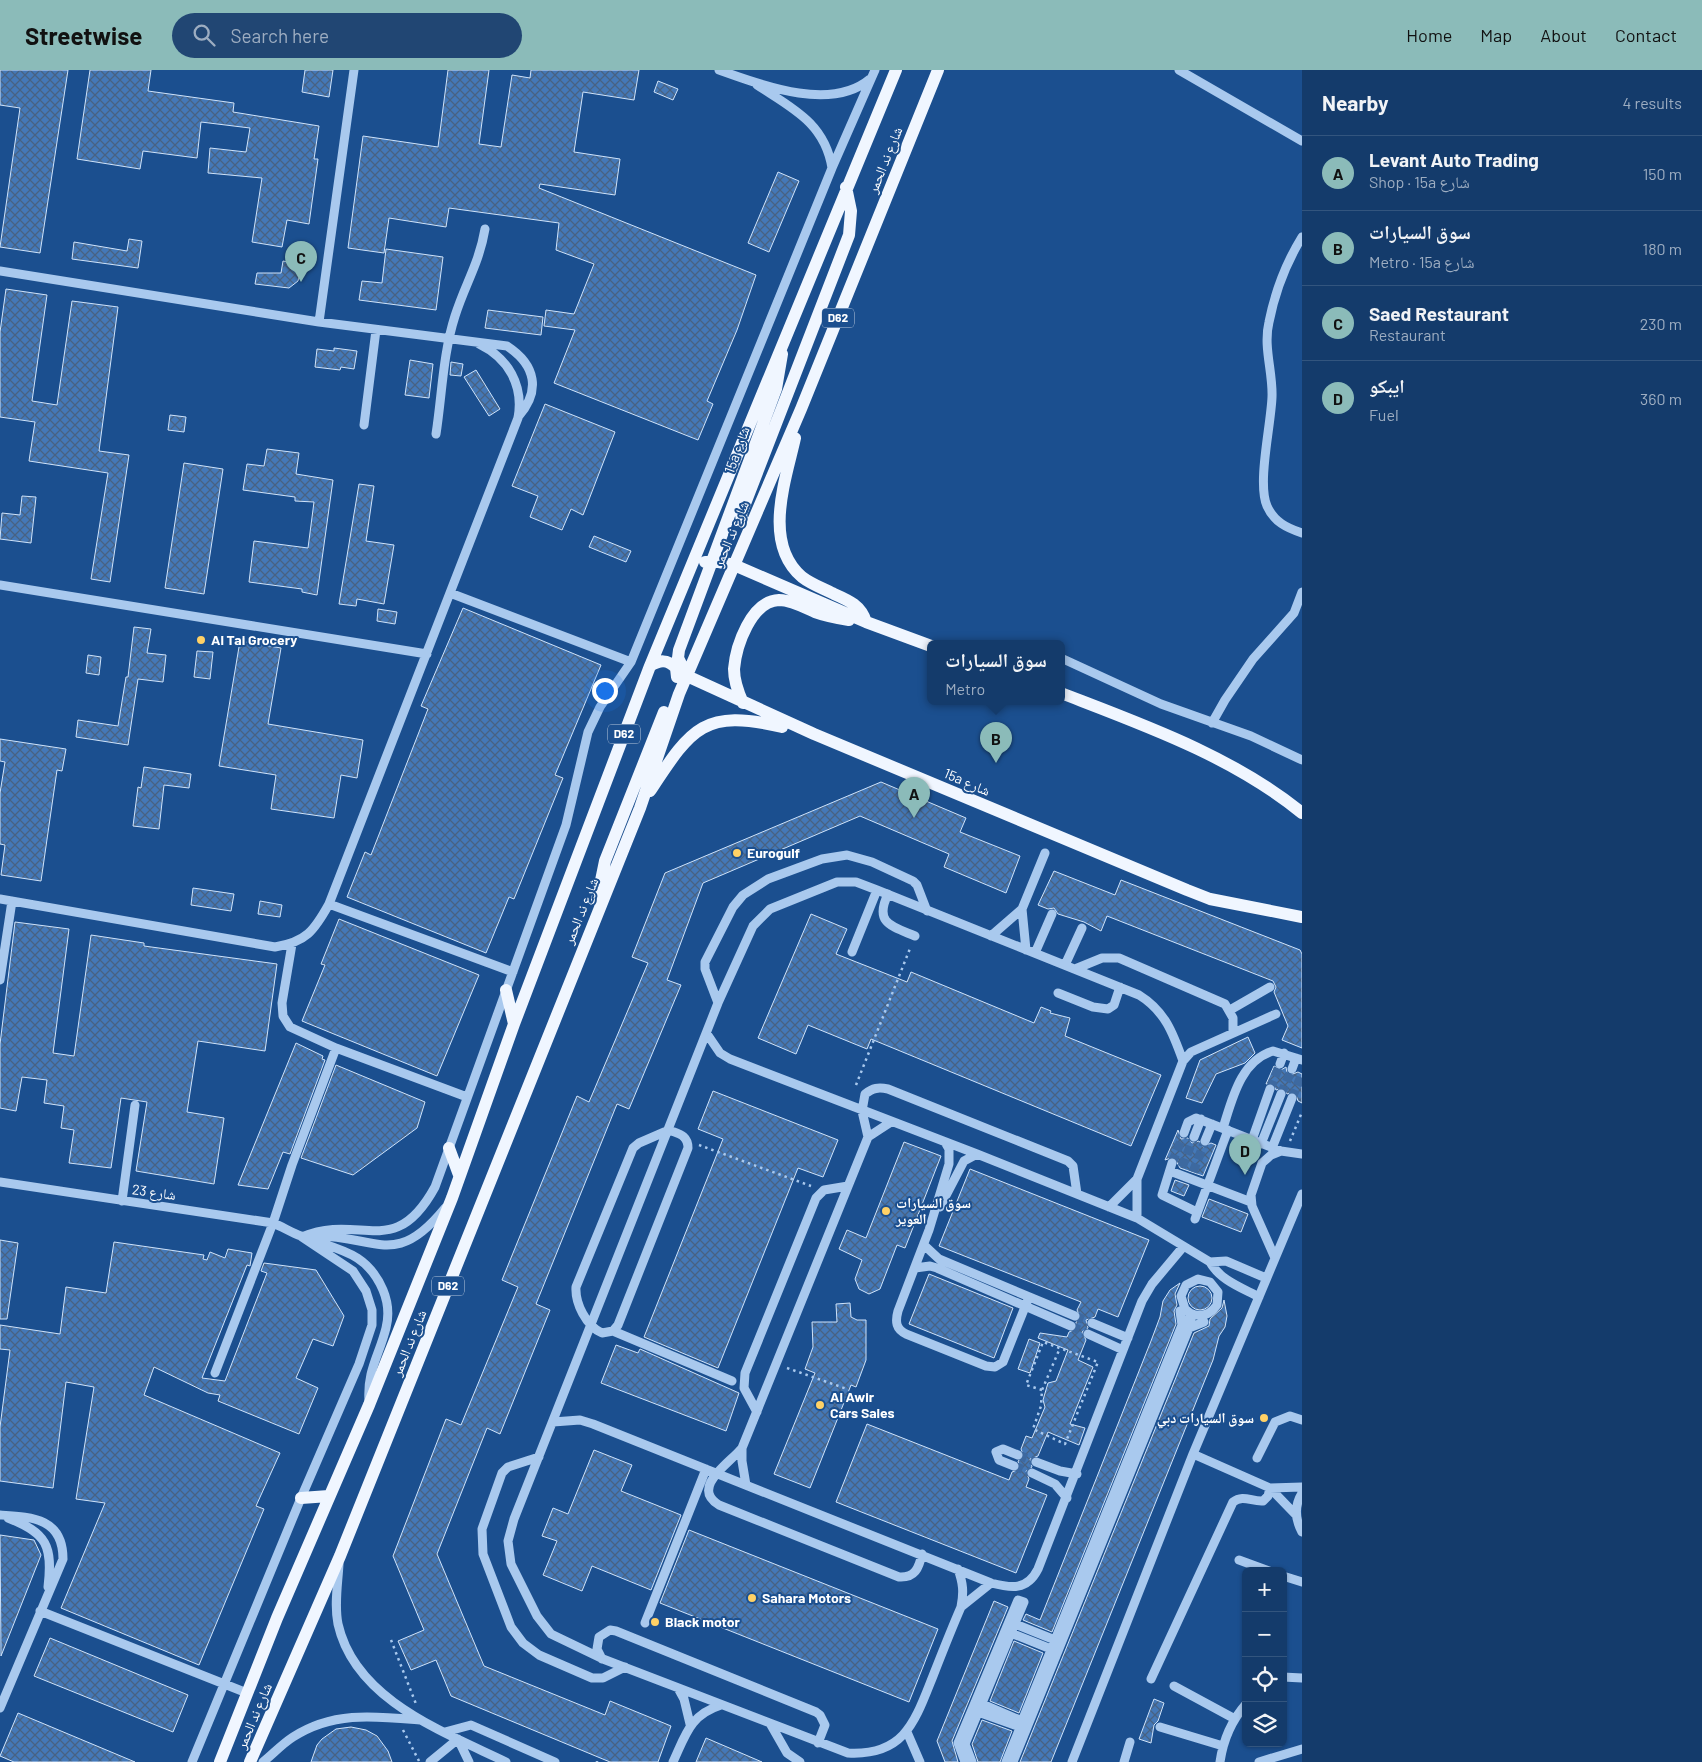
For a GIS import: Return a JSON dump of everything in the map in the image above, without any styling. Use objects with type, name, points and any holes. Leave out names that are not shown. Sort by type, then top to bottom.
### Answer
[{"type":"main road","name":"شارع ند الحمر","points":[[220,1762],[247,1692],[369,1405],[452,1198],[514,1024],[650,666],[846,187],[896,70]]},
{"type":"main road","name":"شارع ند الحمر","points":[[250,1762],[340,1556],[640,808],[687,676],[801,410],[938,70]]},
{"type":"main road","points":[[751,524],[742,522],[741,514],[849,236],[851,211],[846,187]]},
{"type":"main road","name":"15a شارع","points":[[781,347],[782,364],[776,389],[679,650],[678,658],[687,676],[814,734],[1210,899],[1302,917]]},
{"type":"main road","points":[[801,410],[782,500],[780,517],[783,545],[787,557],[801,576],[810,583],[852,602],[864,614],[866,622]]},
{"type":"main road","points":[[690,568],[712,562],[734,565],[866,622],[927,645]]},
{"type":"main road","points":[[743,703],[735,678],[737,655],[746,629],[764,605],[775,600],[787,601],[829,616],[866,622]]},
{"type":"main road","points":[[597,912],[597,895],[605,861],[677,680],[676,668],[667,661],[656,662],[650,666]]},
{"type":"main road","points":[[1065,695],[1220,760],[1267,787],[1302,813]]},
{"type":"main road","points":[[640,808],[681,746],[699,730],[709,725],[726,720],[744,718],[814,734]]},
{"type":"main road","points":[[506,990],[514,1024]]},
{"type":"main road","points":[[449,1148],[459,1175]]},
{"type":"main road","points":[[300,1498],[329,1496]]},
{"type":"street","points":[[319,322],[354,70]]},
{"type":"street","points":[[719,70],[755,83],[809,94],[837,95],[862,86],[874,74]]},
{"type":"street","points":[[1179,70],[1302,141]]},
{"type":"street","points":[[302,1237],[314,1232],[342,1228],[381,1232],[406,1224],[427,1201],[449,1148],[569,813],[588,732],[600,707],[631,662],[832,168],[874,74]]},
{"type":"street","points":[[755,83],[812,123],[826,144],[832,168]]},
{"type":"street","points":[[436,434],[450,340],[458,307],[478,260],[485,229]]},
{"type":"street","points":[[1302,237],[1286,267],[1268,322],[1267,353],[1272,398],[1263,492],[1268,508],[1277,520],[1302,533]]},
{"type":"street","points":[[0,271],[319,322],[479,344],[493,342],[507,346],[519,354],[528,365],[532,379],[532,393],[527,407],[518,418]]},
{"type":"street","points":[[364,425],[376,330]]},
{"type":"street","points":[[0,899],[275,948],[292,944],[305,937],[317,925],[329,904],[518,418],[520,403],[512,374],[492,350],[479,344]]},
{"type":"street","points":[[0,585],[427,654]]},
{"type":"street","points":[[1212,723],[1253,659],[1298,611],[1302,592]]},
{"type":"street","points":[[450,593],[631,662]]},
{"type":"street","points":[[1065,660],[1161,704],[1251,736],[1302,760]]},
{"type":"street","points":[[991,936],[1022,908],[1045,853]]},
{"type":"street","points":[[718,1003],[705,969],[706,962],[733,906],[755,886],[768,879],[822,859],[835,856],[857,857],[913,881],[917,885],[927,911]]},
{"type":"street","points":[[958,1569],[963,1581],[964,1594],[960,1607],[919,1711],[907,1732],[895,1743],[880,1750],[864,1754],[848,1753],[603,1659],[556,1636],[543,1626],[511,1564],[509,1552],[510,1530],[718,1003],[753,926],[770,909],[837,882],[856,882],[1120,987],[1153,1003],[1164,1016],[1184,1061]]},
{"type":"street","points":[[852,952],[877,890]]},
{"type":"street","points":[[888,894],[882,909],[883,918],[888,924],[915,936]]},
{"type":"street","points":[[0,980],[12,901]]},
{"type":"street","points":[[329,904],[513,972]]},
{"type":"street","points":[[1022,908],[1026,950]]},
{"type":"street","points":[[1035,954],[1052,914]]},
{"type":"street","points":[[1065,965],[1082,928]]},
{"type":"street","points":[[292,944],[282,1003],[283,1016],[295,1031],[467,1097]]},
{"type":"street","points":[[1075,969],[1102,958],[1114,957],[1218,1000],[1230,1010],[1233,1032]]},
{"type":"street","points":[[1058,993],[1093,1007],[1108,1009],[1114,1005],[1120,987]]},
{"type":"street","points":[[1230,1010],[1270,987]]},
{"type":"street","points":[[1109,1207],[1136,1179],[1184,1061],[1191,1052],[1276,1014]]},
{"type":"street","points":[[707,1034],[720,1053],[730,1059],[1137,1218],[1210,1262],[1221,1276],[1259,1297]]},
{"type":"street","points":[[215,1373],[273,1223],[336,1048]]},
{"type":"street","points":[[1251,1202],[1208,1185],[1192,1175],[1171,1167],[1162,1195],[1196,1215],[1208,1185],[1237,1086],[1244,1073],[1269,1052],[1278,1051],[1299,1059],[1292,1069]]},
{"type":"street","points":[[1280,1064],[1284,1053]]},
{"type":"street","points":[[868,1138],[862,1110],[865,1094],[872,1089],[880,1087],[888,1089],[1068,1161],[1073,1166],[1077,1194]]},
{"type":"street","points":[[1252,1140],[1270,1089]]},
{"type":"street","points":[[1261,1144],[1282,1094]]},
{"type":"street","points":[[1272,1148],[1292,1098]]},
{"type":"street","points":[[122,1200],[135,1105]]},
{"type":"street","points":[[1184,1133],[1192,1119],[1201,1119],[1272,1148],[1284,1152],[1302,1154]]},
{"type":"street","points":[[1194,1137],[1201,1119]]},
{"type":"street","points":[[891,1122],[868,1138],[742,1448],[717,1473],[708,1486],[708,1493],[712,1501],[728,1509],[899,1577],[912,1575],[917,1570],[922,1554]]},
{"type":"street","points":[[1205,1141],[1212,1124]]},
{"type":"street","points":[[613,1331],[618,1325],[688,1148],[688,1141],[683,1135],[669,1130],[638,1143],[633,1148],[579,1280],[576,1295],[578,1303],[591,1326],[602,1333],[613,1331],[732,1381]]},
{"type":"street","points":[[945,1142],[950,1156],[949,1164],[924,1245],[896,1317],[898,1328],[906,1334],[990,1368],[999,1366],[1002,1362],[1027,1301]]},
{"type":"street","points":[[1275,1258],[1251,1202],[1251,1195],[1262,1163],[1271,1155],[1284,1152]]},
{"type":"street","points":[[929,1230],[964,1161],[977,1154]]},
{"type":"street","points":[[1136,1179],[1137,1218]]},
{"type":"street","name":"شارع 23","points":[[0,1182],[273,1223],[302,1237],[329,1244],[360,1259],[380,1282],[385,1295],[387,1325],[368,1378],[369,1405]]},
{"type":"street","points":[[757,1412],[744,1388],[745,1373],[811,1208],[816,1198],[824,1190],[848,1186]]},
{"type":"street","points":[[1072,1762],[1193,1454],[1302,1194]]},
{"type":"street","name":"شارع 23","points":[[302,1237],[333,1237],[380,1246],[397,1244],[412,1239],[425,1230],[452,1198]]},
{"type":"street","points":[[192,1762],[300,1498],[359,1364],[372,1325],[372,1310],[366,1291],[353,1271],[302,1237]]},
{"type":"street","points":[[924,1245],[939,1259],[1027,1301],[1071,1326]]},
{"type":"street","points":[[553,1422],[580,1420],[593,1424],[991,1583],[1016,1588],[1026,1585],[1033,1578],[1077,1474],[1123,1350],[1152,1284],[1183,1247]]},
{"type":"street","points":[[1210,1262],[1226,1261],[1266,1278]]},
{"type":"street","points":[[915,1268],[930,1266],[937,1268],[1027,1301],[1075,1316]]},
{"type":"street","points":[[1198,1273],[1206,1274],[1220,1283],[1225,1299],[1218,1314],[1204,1322],[1189,1320],[1180,1311],[1175,1296],[1182,1280],[1198,1273]]},
{"type":"street","points":[[1013,1762],[1189,1320],[1182,1303],[1183,1290],[1192,1281],[1204,1280],[1215,1286],[1219,1299],[1214,1310],[1189,1320]]},
{"type":"street","points":[[1006,1762],[1053,1644],[1189,1320]]},
{"type":"street","points":[[1092,1323],[1128,1338]]},
{"type":"street","points":[[1088,1334],[1123,1350]]},
{"type":"street","points":[[1258,1458],[1275,1422],[1290,1416],[1302,1420]]},
{"type":"street","points":[[742,1448],[742,1467],[746,1485]]},
{"type":"street","points":[[1014,1466],[999,1460],[996,1452],[1003,1449],[1018,1455]]},
{"type":"street","points":[[1193,1454],[1270,1488],[1296,1515],[1302,1532]]},
{"type":"street","points":[[539,1457],[508,1467],[498,1480],[482,1529],[483,1554],[486,1566],[512,1627],[530,1650],[592,1678],[603,1678],[625,1667]]},
{"type":"street","points":[[1036,1462],[1060,1471],[1077,1474]]},
{"type":"street","points":[[645,1623],[706,1469]]},
{"type":"street","points":[[1032,1473],[1055,1484],[1067,1498]]},
{"type":"street","points":[[1270,1488],[1302,1488]]},
{"type":"street","points":[[1151,1679],[1232,1502],[1238,1498],[1263,1501],[1268,1496],[1270,1488]]},
{"type":"street","points":[[1296,1515],[1297,1505],[1302,1493]]},
{"type":"street","points":[[0,1515],[26,1525],[38,1533],[47,1544],[50,1558],[47,1595]]},
{"type":"street","points":[[0,1515],[24,1516],[49,1525],[58,1534],[63,1546],[63,1558],[0,1708]]},
{"type":"street","points":[[340,1556],[336,1608],[338,1625],[350,1654],[363,1675],[381,1692],[423,1720],[506,1762]]},
{"type":"street","points":[[1239,1560],[1258,1567]]},
{"type":"street","points":[[1287,1577],[1302,1582]]},
{"type":"street","points":[[960,1607],[991,1583]]},
{"type":"street","points":[[965,1762],[958,1743],[1018,1600],[1024,1602],[965,1744],[972,1762]]},
{"type":"street","points":[[40,1611],[247,1692]]},
{"type":"street","points":[[1013,1628],[1053,1644]]},
{"type":"street","points":[[603,1659],[597,1649],[599,1637],[610,1630],[616,1631],[816,1712],[820,1715],[825,1725],[818,1743]]},
{"type":"street","points":[[1287,1678],[1302,1678]]},
{"type":"street","points":[[1174,1686],[1235,1719]]},
{"type":"street","points":[[678,1688],[684,1699],[690,1724]]},
{"type":"street","points":[[673,1762],[690,1724],[710,1709],[721,1705]]},
{"type":"street","points":[[980,1708],[1021,1724]]},
{"type":"street","points":[[1220,1762],[1223,1746],[1235,1719],[1242,1709]]},
{"type":"street","points":[[263,1762],[292,1738],[320,1723],[345,1717],[423,1720]]},
{"type":"street","points":[[445,1732],[471,1725],[555,1762]]},
{"type":"street","points":[[771,1725],[787,1753],[800,1762]]},
{"type":"street","points":[[1160,1727],[1223,1746]]},
{"type":"street","points":[[907,1732],[920,1762]]},
{"type":"street","points":[[430,1762],[458,1739]]},
{"type":"street","points":[[458,1739],[469,1762]]},
{"type":"street","points":[[1124,1762],[1130,1742]]},
{"type":"street","points":[[1259,1762],[1302,1749]]},
{"type":"path","points":[[848,1105],[915,936]]},
{"type":"path","points":[[1284,1152],[1302,1112]]},
{"type":"path","points":[[688,1141],[824,1190]]},
{"type":"path","points":[[1042,1390],[1026,1385],[1043,1342],[1060,1348],[1098,1362],[1065,1444],[1033,1428],[1041,1406],[1042,1390],[1060,1348]]},
{"type":"path","points":[[776,1364],[847,1389]]},
{"type":"path","points":[[392,1640],[423,1720]]},
{"type":"path","points":[[397,1718],[420,1762]]},
{"type":"building","points":[[0,70],[68,70],[40,253],[0,247],[20,108],[0,105]]},
{"type":"building","points":[[90,70],[151,70],[148,91],[234,103],[233,112],[319,126],[314,159],[318,159],[309,224],[287,220],[282,247],[252,242],[262,178],[208,173],[210,148],[246,152],[250,128],[201,122],[197,158],[143,151],[140,169],[77,159]]},
{"type":"building","points":[[305,70],[333,70],[329,97],[302,92]]},
{"type":"building","points":[[448,70],[489,70],[479,144],[501,147],[512,75],[530,78],[531,70],[639,70],[634,100],[583,92],[574,152],[620,159],[615,195],[540,184],[539,188],[756,275],[737,330],[707,401],[713,404],[698,440],[554,383],[575,330],[544,326],[546,310],[574,314],[594,264],[556,250],[559,223],[449,208],[446,227],[389,218],[384,253],[348,248],[363,136],[438,147]]},
{"type":"building","points":[[658,81],[678,89],[673,100],[654,92]]},
{"type":"building","points":[[778,172],[799,181],[769,252],[748,243]]},
{"type":"building","points":[[129,239],[142,241],[138,268],[72,259],[74,242],[127,251]]},
{"type":"building","points":[[386,249],[443,257],[436,310],[359,300],[362,281],[382,283]]},
{"type":"building","points":[[283,261],[302,265],[298,281],[289,288],[255,284],[257,273],[281,273]]},
{"type":"building","points":[[6,289],[47,295],[32,401],[57,405],[72,301],[118,307],[99,451],[129,455],[110,582],[91,579],[108,473],[29,461],[35,422],[0,417],[0,332]]},
{"type":"building","points":[[488,310],[543,317],[541,335],[485,328]]},
{"type":"building","points":[[334,348],[357,351],[354,369],[341,367],[340,370],[315,367],[317,349],[334,351]]},
{"type":"building","points":[[410,360],[433,364],[429,398],[405,395]]},
{"type":"building","points":[[451,362],[463,364],[461,376],[450,375]]},
{"type":"building","points":[[476,370],[500,409],[489,416],[464,377]]},
{"type":"building","points":[[545,404],[615,432],[583,515],[571,509],[562,530],[530,517],[538,496],[512,486]]},
{"type":"building","points":[[170,415],[186,417],[184,432],[168,430]]},
{"type":"building","points":[[267,449],[299,453],[296,474],[333,480],[317,595],[302,592],[302,589],[249,582],[254,541],[308,548],[314,502],[295,501],[295,497],[243,490],[247,464],[264,466]]},
{"type":"building","points":[[184,463],[223,469],[204,594],[165,588]]},
{"type":"building","points":[[359,484],[374,486],[366,541],[394,545],[384,604],[357,599],[356,606],[339,604]]},
{"type":"building","points":[[22,496],[36,497],[31,543],[0,539],[2,513],[20,515]]},
{"type":"building","points":[[594,536],[631,551],[626,562],[589,547]]},
{"type":"building","points":[[463,608],[601,665],[555,775],[563,778],[514,899],[509,897],[486,953],[347,897],[365,852],[371,855],[428,709],[421,706]]},
{"type":"building","points":[[378,609],[397,612],[395,624],[377,621]]},
{"type":"building","points":[[134,627],[151,629],[147,653],[166,655],[163,682],[138,679],[128,745],[76,737],[78,720],[118,726],[126,677],[128,677]]},
{"type":"building","points":[[240,641],[281,648],[268,724],[363,740],[357,778],[341,775],[334,818],[271,809],[276,775],[219,766]]},
{"type":"building","points":[[197,651],[213,652],[210,679],[194,677]]},
{"type":"building","points":[[88,655],[101,657],[99,675],[86,673]]},
{"type":"building","points":[[0,739],[66,749],[62,771],[57,770],[41,881],[1,875],[5,845],[0,844],[0,793],[5,762],[0,761]]},
{"type":"building","points":[[144,767],[191,774],[189,788],[164,785],[159,829],[133,826],[138,787],[141,788]]},
{"type":"building","points":[[881,782],[966,818],[960,832],[1020,856],[1006,893],[944,867],[949,854],[860,816],[703,883],[667,980],[681,985],[629,1109],[617,1104],[536,1304],[550,1310],[500,1434],[487,1428],[437,1554],[484,1666],[605,1715],[610,1701],[671,1726],[658,1762],[610,1762],[451,1696],[436,1660],[411,1670],[398,1641],[424,1630],[393,1556],[446,1419],[461,1425],[518,1287],[502,1280],[577,1096],[589,1102],[648,963],[632,957],[665,873]]},
{"type":"building","points":[[1054,871],[1115,895],[1121,880],[1300,950],[1302,954],[1302,1048],[1282,1040],[1288,1026],[1274,992],[1276,987],[1273,981],[1107,916],[1101,931],[1084,922],[1058,914],[1054,908],[1048,909],[1038,905]]},
{"type":"building","points":[[193,888],[234,894],[231,911],[191,905]]},
{"type":"building","points":[[260,901],[282,905],[280,917],[258,914]]},
{"type":"building","points":[[811,914],[847,929],[836,954],[907,982],[911,972],[1034,1023],[1041,1007],[1051,1011],[1050,1013],[1070,1018],[1065,1036],[1161,1075],[1131,1146],[871,1039],[867,1049],[808,1025],[796,1054],[758,1038]]},
{"type":"building","points":[[339,919],[479,975],[437,1076],[302,1021],[325,965],[321,964]]},
{"type":"building","points":[[15,922],[69,929],[53,1053],[74,1056],[91,935],[144,943],[144,946],[277,964],[265,1051],[198,1041],[187,1112],[224,1118],[214,1184],[136,1171],[147,1102],[121,1098],[111,1168],[69,1163],[74,1130],[61,1128],[64,1106],[44,1103],[47,1080],[22,1077],[16,1111],[0,1108],[0,1044]]},
{"type":"building","points":[[1248,1037],[1255,1053],[1245,1063],[1216,1074],[1202,1103],[1186,1098],[1200,1060]]},
{"type":"building","points":[[296,1043],[323,1056],[322,1059],[325,1060],[290,1154],[283,1152],[268,1189],[238,1185]]},
{"type":"building","points":[[336,1065],[425,1102],[417,1128],[353,1175],[301,1158]]},
{"type":"building","points":[[1274,1066],[1281,1070],[1286,1067],[1287,1073],[1290,1075],[1298,1072],[1302,1074],[1302,1103],[1298,1101],[1295,1092],[1287,1094],[1284,1088],[1276,1090],[1273,1083],[1266,1084]]},
{"type":"building","points":[[713,1091],[838,1140],[823,1177],[798,1168],[718,1368],[644,1337],[723,1139],[698,1129]]},
{"type":"building","points":[[1178,1130],[1181,1139],[1188,1138],[1192,1143],[1199,1141],[1203,1147],[1211,1143],[1216,1145],[1203,1176],[1180,1168],[1174,1157],[1165,1160]]},
{"type":"building","points":[[904,1142],[941,1156],[905,1248],[897,1245],[880,1289],[869,1294],[859,1289],[855,1279],[862,1260],[839,1249],[847,1230],[866,1238]]},
{"type":"building","points":[[970,1169],[1149,1240],[1118,1317],[1098,1309],[1095,1317],[1086,1320],[1088,1328],[1082,1332],[1086,1340],[1078,1360],[1093,1367],[1070,1424],[1085,1428],[1079,1445],[1048,1432],[1038,1456],[1030,1459],[1032,1467],[1026,1471],[1029,1479],[1026,1487],[1047,1495],[1016,1573],[836,1502],[867,1424],[1009,1480],[1012,1472],[1020,1469],[1018,1461],[1024,1457],[1021,1449],[1026,1436],[1032,1438],[1045,1407],[1043,1400],[1048,1383],[1056,1381],[1068,1350],[1038,1338],[1040,1333],[1067,1337],[1069,1332],[1076,1329],[1076,1322],[1081,1318],[1077,1310],[1081,1302],[939,1246]]},
{"type":"building","points":[[1175,1180],[1189,1185],[1184,1196],[1171,1191]]},
{"type":"building","points":[[1209,1199],[1248,1214],[1241,1232],[1202,1217]]},
{"type":"building","points":[[0,1240],[18,1243],[7,1319],[0,1319]]},
{"type":"building","points":[[114,1242],[204,1255],[203,1259],[207,1260],[210,1252],[225,1258],[228,1249],[252,1253],[250,1266],[247,1265],[202,1378],[225,1381],[267,1273],[261,1271],[264,1263],[316,1270],[344,1316],[333,1346],[313,1339],[296,1378],[318,1388],[299,1434],[218,1401],[220,1395],[208,1393],[154,1367],[144,1395],[280,1453],[256,1506],[264,1509],[199,1665],[61,1608],[105,1503],[76,1499],[94,1387],[66,1382],[53,1488],[0,1481],[0,1427],[10,1350],[0,1349],[0,1325],[60,1334],[66,1287],[106,1293]]},
{"type":"building","points":[[929,1274],[1013,1308],[994,1358],[909,1324]]},
{"type":"building","points":[[1180,1283],[1175,1294],[1177,1305],[1174,1311],[1176,1324],[1052,1632],[1023,1620],[1026,1614],[1040,1620],[1151,1341],[1160,1317],[1163,1301],[1170,1290]]},
{"type":"building","points":[[1200,1286],[1208,1290],[1212,1298],[1208,1306],[1200,1310],[1192,1306],[1188,1298],[1192,1290]]},
{"type":"building","points":[[1224,1300],[1227,1316],[1225,1327],[1219,1336],[1213,1360],[1051,1762],[1020,1762],[1194,1333],[1209,1326],[1210,1319],[1222,1308]]},
{"type":"building","points":[[850,1303],[851,1317],[857,1320],[866,1320],[866,1360],[856,1387],[851,1385],[810,1488],[774,1474],[815,1373],[805,1369],[813,1347],[812,1322],[837,1322],[836,1304]]},
{"type":"building","points":[[1029,1339],[1040,1343],[1030,1373],[1018,1369]]},
{"type":"building","points":[[616,1345],[638,1353],[640,1349],[739,1393],[726,1431],[601,1383]]},
{"type":"building","points":[[594,1450],[632,1465],[621,1491],[681,1515],[651,1590],[592,1566],[582,1591],[543,1575],[557,1541],[542,1536],[553,1508],[568,1514]]},
{"type":"building","points":[[689,1530],[938,1629],[909,1702],[660,1603]]},
{"type":"building","points":[[0,1535],[34,1540],[41,1555],[1,1656]]},
{"type":"building","points":[[994,1601],[1008,1607],[952,1741],[958,1762],[945,1762],[937,1741]]},
{"type":"building","points":[[50,1638],[188,1695],[173,1732],[34,1676]]},
{"type":"building","points":[[1014,1641],[1043,1653],[1019,1713],[990,1701]]},
{"type":"building","points":[[1154,1699],[1164,1703],[1158,1721],[1154,1725],[1151,1743],[1139,1739]]},
{"type":"building","points":[[18,1713],[135,1762],[14,1762],[0,1756]]},
{"type":"building","points":[[982,1720],[1012,1731],[1000,1762],[978,1762],[972,1744]]},
{"type":"building","points":[[351,1727],[366,1730],[377,1736],[388,1751],[392,1762],[311,1762],[317,1745],[322,1739],[336,1729]]},
{"type":"building","points":[[706,1738],[762,1762],[696,1762]]},
{"type":"tunnel","points":[[1270,1089],[1280,1064]]},
{"type":"tunnel","points":[[1281,1094],[1292,1069]]},
{"type":"tunnel","points":[[1292,1098],[1302,1074]]},
{"type":"tunnel","points":[[1172,1163],[1184,1133]]},
{"type":"tunnel","points":[[1182,1167],[1194,1137]]},
{"type":"tunnel","points":[[1193,1172],[1205,1141]]},
{"type":"tunnel","points":[[1075,1316],[1092,1323]]},
{"type":"tunnel","points":[[1071,1326],[1088,1334]]},
{"type":"tunnel","points":[[1018,1455],[1036,1462]]},
{"type":"tunnel","points":[[1014,1466],[1032,1473]]},
{"type":"place","name":"Saed Restaurant","points":[[301,282]]},
{"type":"place","name":"Al Tai Grocery","points":[[201,640]]},
{"type":"place","name":"سوق السيارات","points":[[996,763]]},
{"type":"place","name":"Levant Auto Trading","points":[[914,818]]},
{"type":"place","name":"Eurogulf","points":[[737,853]]},
{"type":"place","name":"ايبكو","points":[[1245,1175]]},
{"type":"place","name":"سوق السيارات العوير","points":[[886,1211]]},
{"type":"place","name":"Al Awir Cars Sales","points":[[820,1405]]},
{"type":"place","name":"سوق السيارات دبي","points":[[1264,1418]]},
{"type":"place","name":"Sahara Motors","points":[[752,1598]]},
{"type":"place","name":"Black motor","points":[[655,1622]]}]
